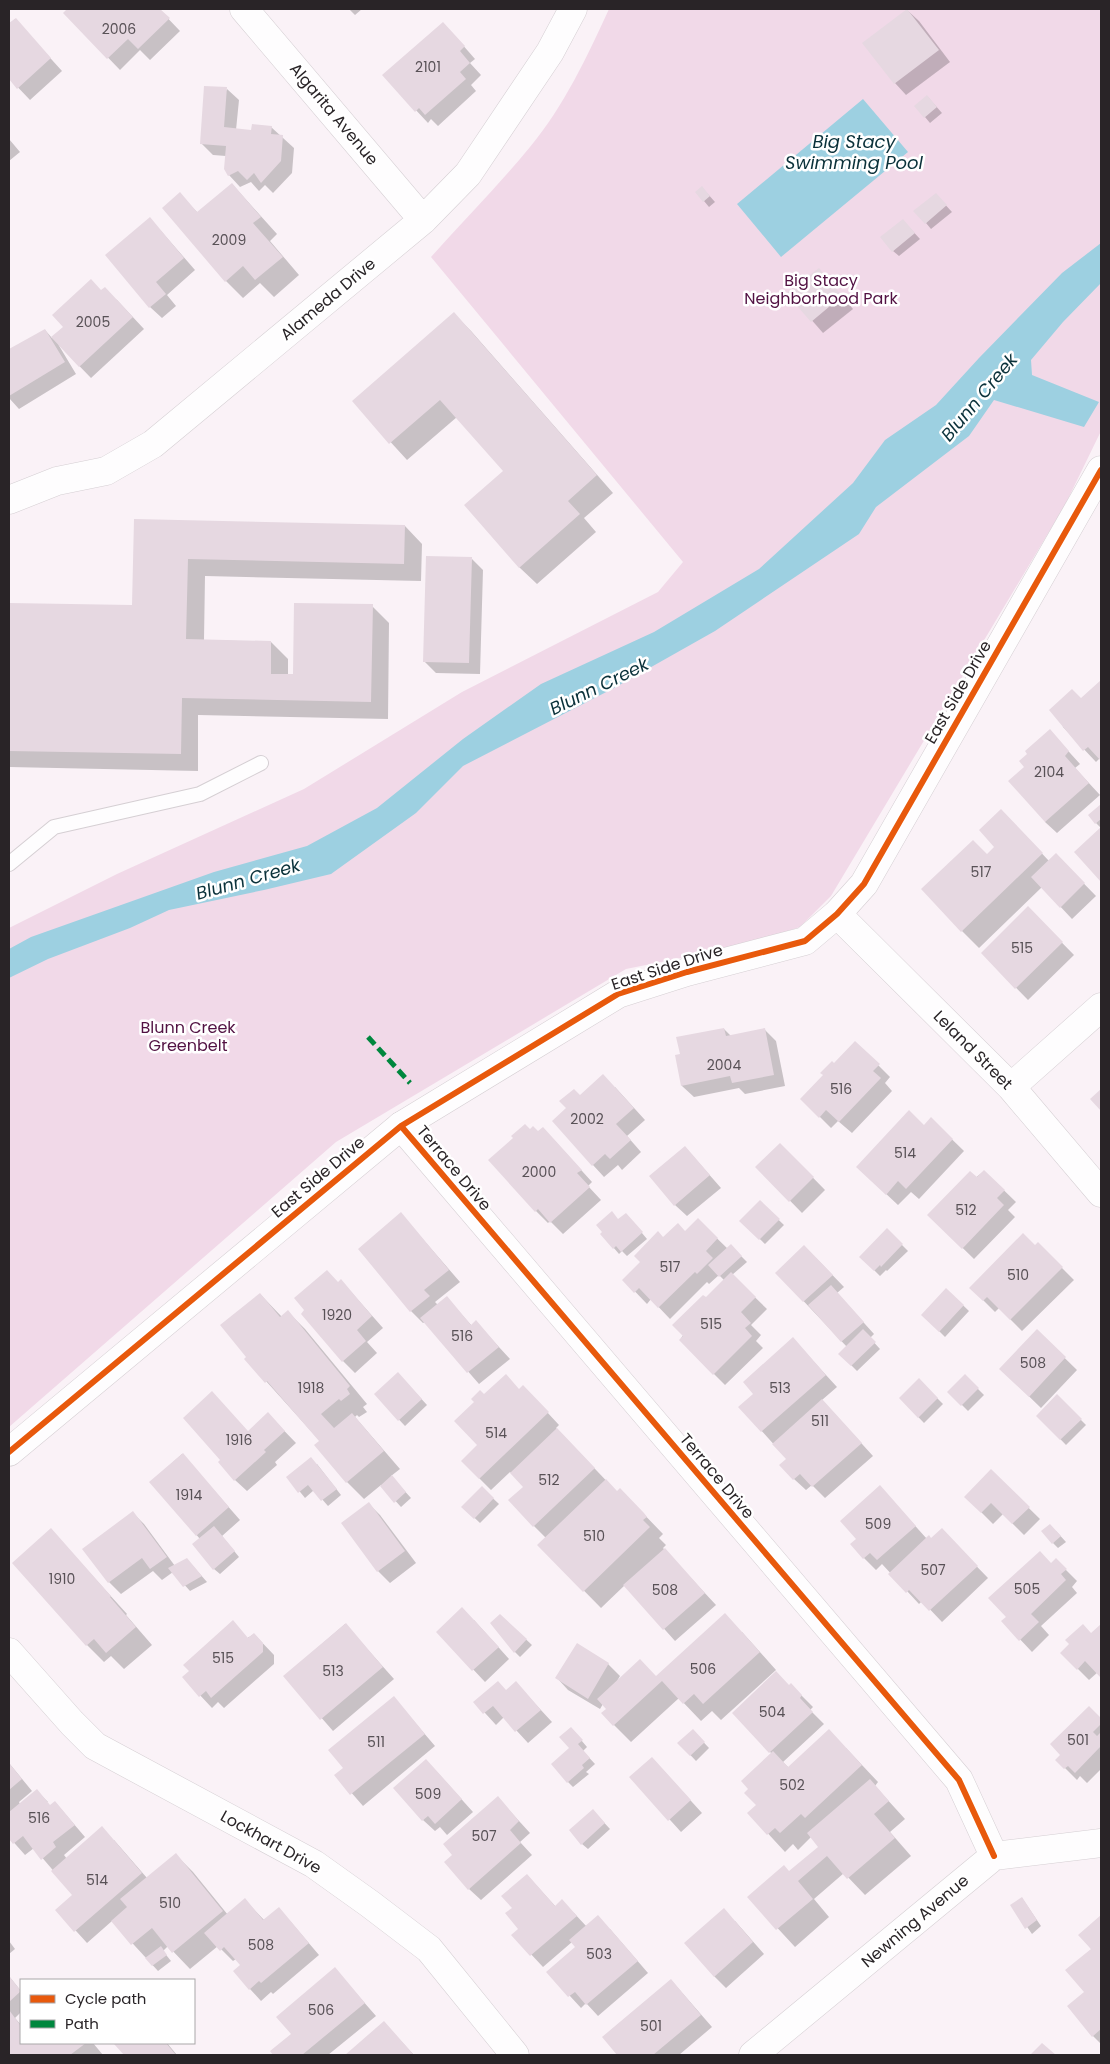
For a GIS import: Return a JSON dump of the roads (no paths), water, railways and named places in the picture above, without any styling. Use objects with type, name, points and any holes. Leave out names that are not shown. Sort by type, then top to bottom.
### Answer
[{"type":"street","name":"Algarita Avenue","points":[[244,9],[423,220]]},
{"type":"street","name":"Alameda Drive","points":[[9,500],[57,482],[106,472],[153,444],[423,220],[468,174],[550,52],[573,9]]},
{"type":"street","name":"East Side Drive","points":[[9,1452],[401,1126],[618,994],[687,972],[805,941],[837,914],[864,884],[1101,470]]},
{"type":"street","name":"Leland Street","points":[[837,914],[1012,1087],[1101,1193]]},
{"type":"street","points":[[1012,1087],[1101,1007]]},
{"type":"street","name":"Terrace Drive","points":[[401,1126],[959,1780],[994,1856]]},
{"type":"street","name":"Lockhart Drive","points":[[9,1652],[95,1746],[314,1864],[429,1949],[515,2055]]},
{"type":"street","points":[[994,1856],[1101,1842]]},
{"type":"street","name":"Newning Avenue","points":[[753,2055],[994,1856]]},
{"type":"lane","points":[[9,864],[54,827],[200,794],[261,763]]},
{"type":"water","name":"Big Stacy Swimming Pool","points":[[863,99],[908,152],[781,257],[737,204]]},
{"type":"water","name":"Blunn Creek","points":[[1101,243],[1101,283],[1063,322],[1031,360],[1032,375],[1099,402],[1084,427],[994,400],[969,436],[876,507],[859,534],[715,631],[614,688],[463,766],[416,813],[331,874],[169,910],[130,928],[48,959],[9,978],[9,949],[31,937],[214,872],[307,846],[377,808],[463,739],[541,684],[654,632],[759,569],[853,483],[885,440],[936,405],[1062,273]]},
{"type":"park label","name":"Big Stacy Neighborhood Park","points":[[821,289]]},
{"type":"park label","name":"Blunn Creek Greenbelt","points":[[188,1036]]}]
